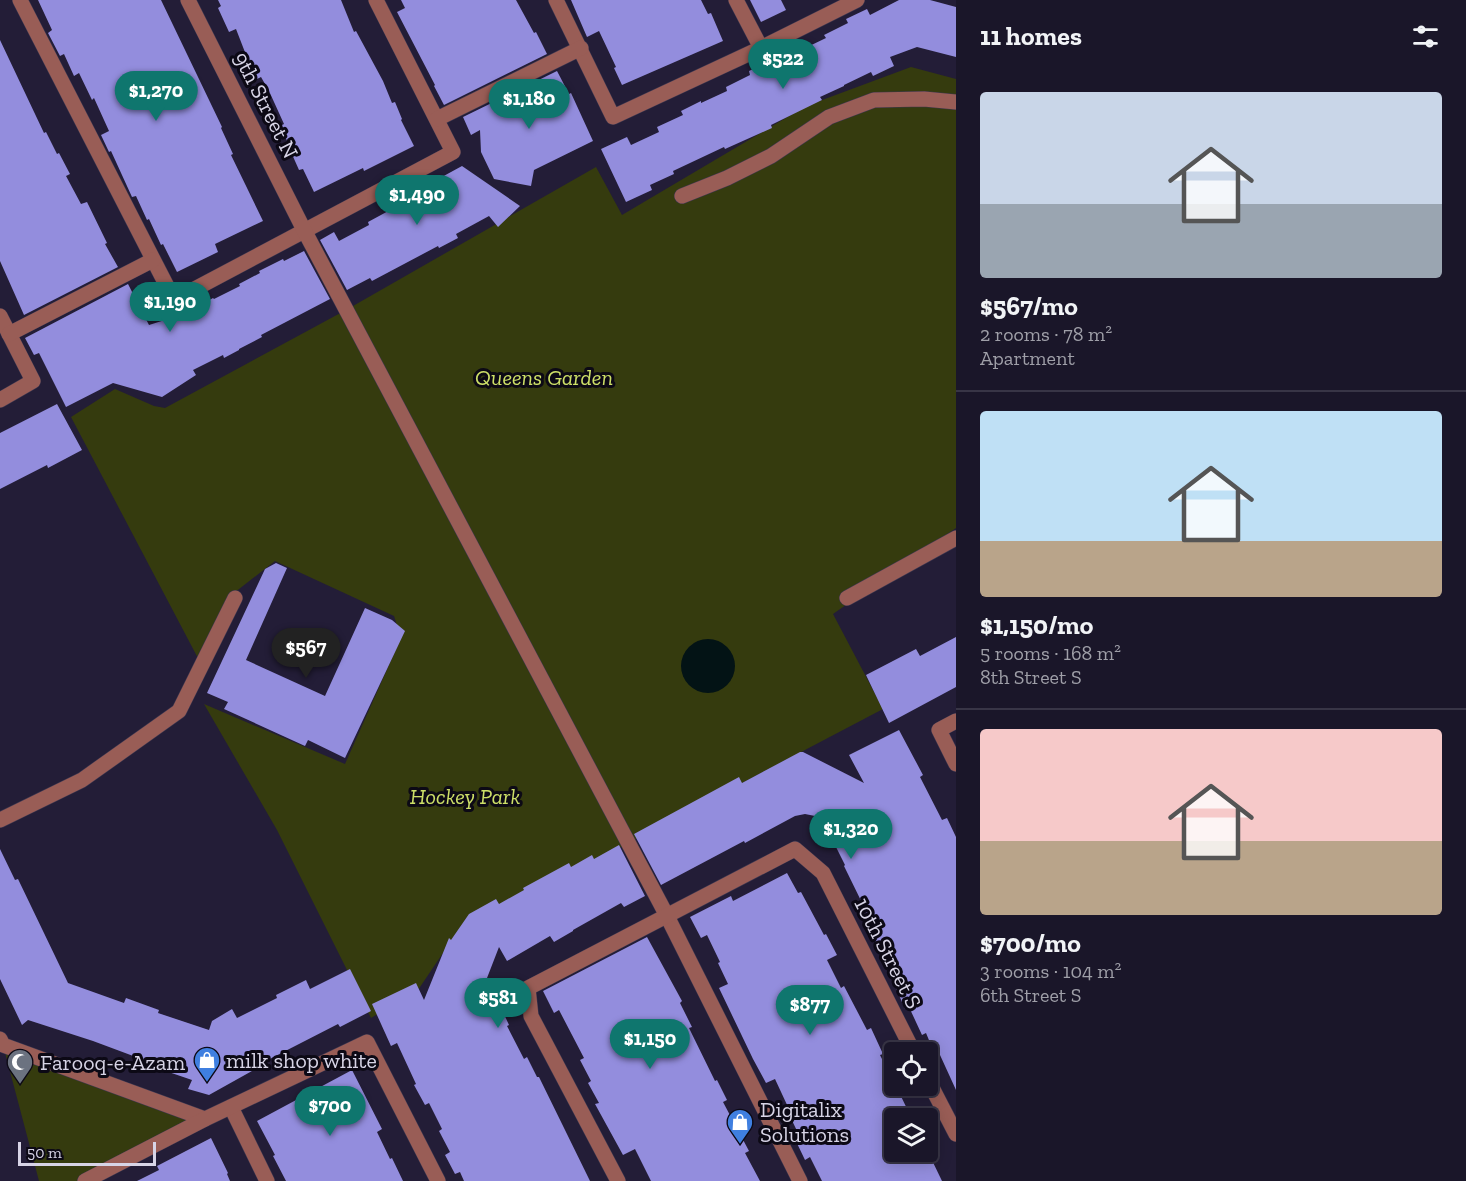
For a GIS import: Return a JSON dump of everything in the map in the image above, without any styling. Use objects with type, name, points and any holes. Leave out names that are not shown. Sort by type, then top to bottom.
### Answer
[{"type":"street","points":[[20,0],[174,300],[453,152],[376,0]]},
{"type":"street","name":"9th Street N","points":[[188,0],[304,230],[667,916],[800,1181]]},
{"type":"street","points":[[556,0],[613,117],[761,48],[856,0]]},
{"type":"street","points":[[736,0],[761,48]]},
{"type":"street","points":[[437,119],[580,48]]},
{"type":"street","points":[[682,196],[727,178],[771,156],[829,117],[874,100],[924,99],[956,102]]},
{"type":"street","points":[[9,334],[153,260]]},
{"type":"street","points":[[0,316],[33,381],[0,400]]},
{"type":"street","points":[[847,598],[956,538]]},
{"type":"street","points":[[0,820],[82,780],[179,711],[235,598]]},
{"type":"street","points":[[956,721],[939,730],[956,764]]},
{"type":"street","name":"10th Street S","points":[[667,916],[795,849],[823,873],[908,1042]]},
{"type":"street","points":[[618,1181],[531,1016],[528,988],[667,916]]},
{"type":"street","points":[[85,1181],[205,1119],[367,1042],[438,1181]]},
{"type":"street","points":[[1,1044],[205,1119]]},
{"type":"street","points":[[936,1096],[956,1134]]},
{"type":"street","points":[[231,1107],[267,1181]]},
{"type":"green space","points":[[911,67],[956,79],[956,528],[833,614],[883,709],[628,843],[447,947],[418,990],[371,1018],[277,830],[204,704],[345,764],[401,638],[394,616],[275,561],[234,593],[200,662],[71,417],[115,389],[154,406],[165,408],[346,310],[596,167],[622,215],[806,106]]},
{"type":"green space","points":[[3,1045],[205,1119],[85,1181],[39,1181]]},
{"type":"shaded area","points":[[708,639],[718,641],[727,647],[733,656],[735,666],[733,676],[727,685],[718,691],[708,693],[698,691],[689,685],[683,676],[681,666],[683,656],[689,647],[698,641]]},
{"type":"building","points":[[38,0],[161,0],[222,127],[233,154],[231,155],[263,221],[215,244],[218,252],[177,272],[136,196],[132,197],[111,151],[109,152],[101,135],[109,131],[94,98],[92,100],[79,73],[74,76],[64,54],[60,56],[48,33],[52,30]]},
{"type":"building","points":[[218,0],[341,0],[354,32],[356,31],[383,81],[392,103],[395,102],[414,146],[364,171],[363,168],[314,192],[303,169],[299,170],[280,126],[284,124],[269,91],[261,77],[255,80],[246,61],[248,60],[236,29],[229,32],[218,8],[221,6]]},
{"type":"building","points":[[401,0],[516,0],[547,54],[444,105],[397,12],[405,8]]},
{"type":"building","points":[[571,0],[701,0],[708,14],[711,13],[723,41],[622,85],[599,31],[587,37]]},
{"type":"building","points":[[750,0],[781,0],[786,10],[761,22]]},
{"type":"building","points":[[899,0],[930,0],[956,7],[956,57],[917,47],[890,57],[894,66],[873,76],[871,72],[820,97],[822,100],[771,125],[772,128],[673,171],[674,174],[650,185],[652,190],[626,202],[601,149],[627,137],[631,145],[659,132],[657,127],[683,115],[681,111],[727,91],[726,87],[750,75],[749,71],[797,48],[799,51],[826,38],[824,35],[848,23],[846,19],[867,9],[870,15]]},
{"type":"building","points":[[0,40],[44,133],[46,132],[70,174],[66,176],[81,204],[87,202],[107,243],[105,244],[118,267],[24,315],[0,261]]},
{"type":"building","points":[[557,71],[569,94],[571,93],[593,141],[534,170],[531,186],[494,179],[481,152],[480,130],[471,135],[463,117]]},
{"type":"building","points":[[462,166],[520,206],[498,227],[489,216],[456,234],[458,238],[439,248],[438,246],[372,281],[370,278],[347,290],[320,240],[334,232],[339,241],[369,225],[368,222],[392,209],[391,207],[410,196],[408,193]]},
{"type":"building","points":[[304,251],[330,299],[261,335],[262,337],[224,358],[223,355],[193,370],[196,375],[162,397],[113,383],[66,407],[39,353],[34,355],[25,338],[128,284],[149,325],[190,308],[191,310],[240,286],[239,284],[260,273],[259,271]]},
{"type":"building","points":[[57,404],[82,450],[0,489],[0,433]]},
{"type":"building","points":[[276,563],[287,568],[246,660],[325,696],[365,608],[392,620],[405,631],[345,758],[308,740],[305,746],[224,709],[228,702],[207,693],[265,569]]},
{"type":"building","points":[[956,637],[956,687],[889,723],[866,675],[916,649],[920,656]]},
{"type":"building","points":[[899,730],[923,775],[920,777],[942,820],[947,818],[956,837],[956,1090],[940,1055],[938,1056],[938,1042],[930,1042],[926,1033],[922,1035],[909,1007],[905,1009],[865,917],[868,915],[845,865],[829,833],[823,836],[820,817],[805,814],[795,816],[661,885],[634,834],[739,777],[742,783],[800,752],[864,783],[849,755]]},
{"type":"building","points":[[619,845],[645,896],[624,907],[621,903],[554,942],[550,936],[507,961],[499,947],[475,1009],[497,999],[509,1025],[507,1026],[524,1059],[527,1057],[539,1077],[590,1181],[464,1181],[460,1172],[455,1174],[445,1155],[450,1152],[439,1131],[442,1129],[429,1103],[425,1105],[414,1085],[416,1084],[397,1043],[391,1046],[372,1004],[416,983],[424,1000],[449,938],[451,940],[469,914],[496,899],[499,904],[569,863],[571,867],[592,855],[594,859]]},
{"type":"building","points":[[0,849],[15,880],[18,879],[68,983],[124,1003],[126,998],[159,1010],[158,1013],[209,1030],[212,1021],[232,1009],[237,1018],[306,980],[310,989],[350,969],[371,1011],[340,1027],[338,1024],[260,1064],[261,1066],[209,1095],[188,1089],[192,1080],[151,1066],[152,1063],[28,1020],[22,1025],[0,979]]},
{"type":"building","points":[[787,873],[798,893],[801,892],[837,955],[827,960],[841,988],[844,986],[867,1030],[871,1028],[883,1054],[880,1055],[884,1063],[884,1096],[901,1096],[907,1108],[884,1108],[884,1162],[933,1162],[942,1181],[822,1181],[810,1157],[805,1160],[793,1135],[798,1133],[775,1079],[766,1083],[719,988],[728,984],[718,963],[720,962],[707,935],[701,938],[690,917],[731,896],[733,901]]},
{"type":"building","points":[[647,937],[682,1001],[680,1003],[692,1027],[689,1028],[727,1100],[723,1102],[749,1151],[745,1153],[760,1181],[651,1181],[635,1149],[623,1155],[595,1104],[599,1103],[588,1083],[591,1081],[580,1060],[584,1058],[559,1010],[554,1013],[543,991]]},
{"type":"building","points":[[352,1070],[382,1129],[377,1132],[403,1181],[286,1181],[257,1121]]},
{"type":"building","points":[[211,1138],[230,1181],[137,1181],[159,1170],[157,1166]]},
{"type":"place","name":"milk shop white","points":[[207,1083]]},
{"type":"place","name":"Farooq-e-Azam","points":[[20,1085]]},
{"type":"place","name":"Digitalix Solutions","points":[[740,1145]]},
{"type":"park label","name":"Queens Garden","points":[[544,377]]},
{"type":"park label","name":"Hockey Park","points":[[465,796]]}]
